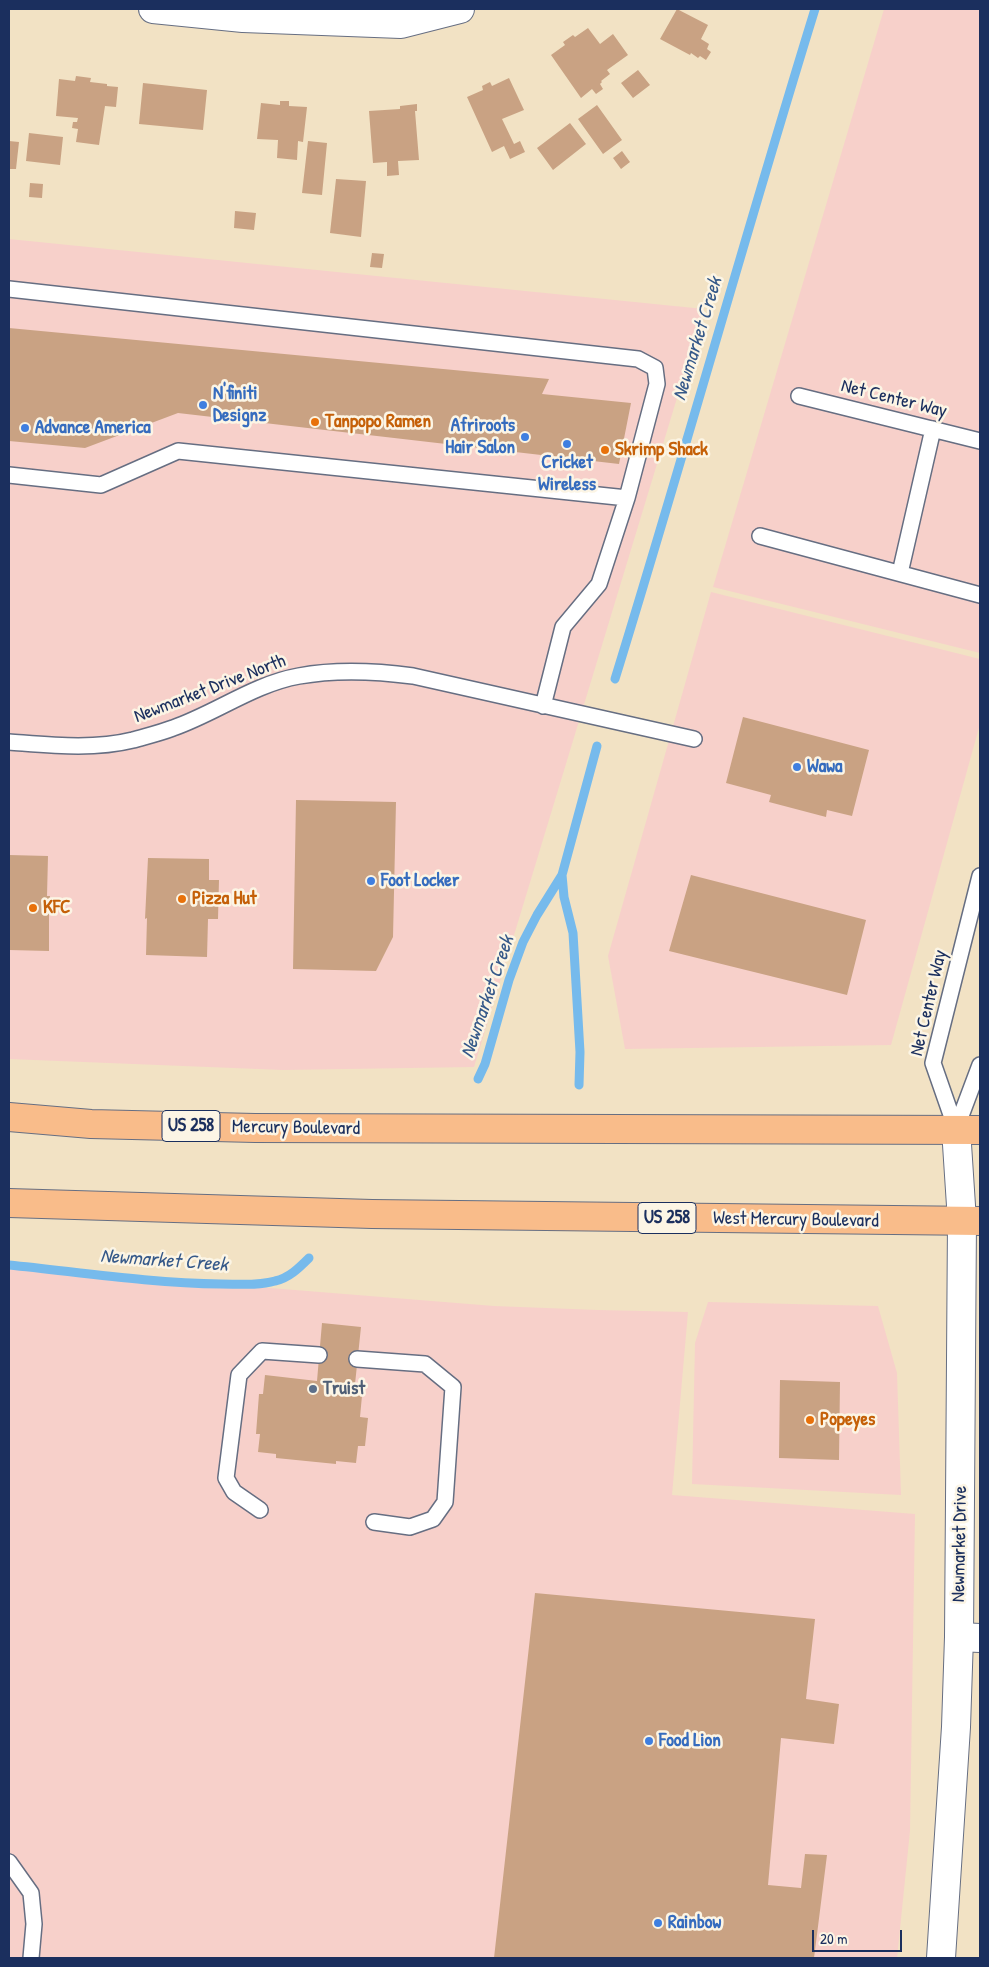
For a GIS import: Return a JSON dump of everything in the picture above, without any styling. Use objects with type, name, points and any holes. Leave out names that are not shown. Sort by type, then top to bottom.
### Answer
[{"type":"highway","name":"Mercury Boulevard","points":[[9,1117],[91,1124],[374,1129],[968,1130]]},
{"type":"highway","name":"West Mercury Boulevard","points":[[9,1203],[123,1208],[372,1214],[971,1221]]},
{"type":"street","points":[[153,9],[243,18],[401,24],[460,9]]},
{"type":"street","name":"Newmarket Drive","points":[[942,1958],[956,1728],[970,1637],[971,1221],[968,1130]]},
{"type":"lane","points":[[9,289],[638,360],[654,368],[657,384],[627,498],[599,584],[563,627],[543,706]]},
{"type":"lane","name":"Net Center Way","points":[[799,396],[980,441]]},
{"type":"lane","points":[[900,573],[933,429]]},
{"type":"lane","points":[[9,475],[101,485],[178,452],[627,498]]},
{"type":"lane","points":[[760,536],[980,595]]},
{"type":"lane","name":"Newmarket Drive North","points":[[9,742],[57,746],[96,746],[131,740],[174,728],[254,691],[298,676],[374,671],[413,676],[694,740]]},
{"type":"lane","name":"Net Center Way","points":[[968,1130],[933,1063],[980,876]]},
{"type":"lane","points":[[968,1130],[980,1065]]},
{"type":"lane","points":[[260,1510],[234,1492],[226,1478],[239,1375],[262,1351],[319,1354]]},
{"type":"lane","points":[[358,1359],[425,1364],[453,1387],[445,1502],[433,1519],[410,1527],[374,1522]]},
{"type":"lane","points":[[9,1862],[31,1893],[34,1924],[32,1958]]},
{"type":"shaded area","points":[[884,9],[980,9],[980,653],[713,587]]},
{"type":"shaded area","points":[[9,239],[704,309],[474,1067],[283,1070],[9,1059]]},
{"type":"shaded area","points":[[711,592],[980,659],[980,724],[891,1045],[625,1049],[608,956]]},
{"type":"shaded area","points":[[9,1267],[494,1306],[688,1312],[672,1495],[915,1514],[910,1831],[897,1958],[9,1958]]},
{"type":"shaded area","points":[[708,1302],[878,1306],[897,1373],[901,1495],[692,1484],[695,1343]]},
{"type":"building","points":[[677,9],[708,25],[701,39],[709,44],[707,49],[711,52],[706,60],[700,56],[698,58],[691,53],[690,55],[660,39]]},
{"type":"building","points":[[588,28],[600,44],[613,34],[628,55],[607,70],[610,74],[600,84],[603,89],[596,94],[592,89],[581,98],[551,55],[565,45],[563,42],[573,35],[575,37]]},
{"type":"building","points":[[638,70],[650,85],[633,98],[621,83]]},
{"type":"building","points":[[76,76],[91,78],[90,82],[118,87],[116,107],[105,106],[99,145],[76,142],[78,129],[72,128],[73,122],[77,122],[78,118],[56,116],[59,79],[75,81]]},
{"type":"building","points":[[509,78],[524,110],[502,119],[514,144],[520,141],[525,152],[510,159],[504,146],[492,152],[467,97],[483,90],[482,86],[490,82],[492,86]]},
{"type":"building","points":[[143,83],[207,90],[203,130],[139,124]]},
{"type":"building","points":[[280,101],[289,101],[289,106],[307,107],[303,142],[298,141],[297,160],[277,158],[278,140],[257,139],[261,103],[280,105]]},
{"type":"building","points":[[417,104],[417,111],[415,111],[419,160],[398,161],[399,175],[387,176],[387,162],[373,163],[369,111],[400,109],[400,106]]},
{"type":"building","points":[[597,105],[622,140],[603,154],[578,119]]},
{"type":"building","points":[[570,123],[586,144],[553,170],[537,148]]},
{"type":"building","points":[[29,133],[63,137],[60,165],[26,161]]},
{"type":"building","points":[[9,141],[19,142],[16,169],[9,169]]},
{"type":"building","points":[[308,141],[327,143],[322,195],[302,193]]},
{"type":"building","points":[[622,151],[630,162],[621,169],[613,158]]},
{"type":"building","points":[[336,179],[366,181],[361,237],[330,233]]},
{"type":"building","points":[[30,183],[43,184],[42,198],[29,197]]},
{"type":"building","points":[[235,211],[256,213],[254,230],[234,228]]},
{"type":"building","points":[[372,253],[384,254],[382,268],[370,267]]},
{"type":"building","points":[[9,328],[549,379],[542,394],[631,403],[619,464],[178,413],[85,448],[9,441]]},
{"type":"building","name":"Wawa","points":[[743,717],[869,750],[852,816],[827,810],[826,817],[769,802],[771,795],[726,783]]},
{"type":"building","points":[[296,800],[396,802],[393,937],[376,971],[293,969]]},
{"type":"building","name":"KFC","points":[[9,855],[48,856],[47,896],[50,896],[50,903],[57,903],[57,913],[49,913],[49,951],[9,950]]},
{"type":"building","name":"Pizza Hut","points":[[148,858],[209,859],[209,880],[219,880],[218,919],[208,919],[207,957],[146,955],[147,918],[145,919]]},
{"type":"building","points":[[691,875],[866,920],[847,995],[669,951]]},
{"type":"building","name":"Truist","points":[[322,1323],[361,1327],[355,1384],[363,1385],[360,1417],[368,1418],[365,1446],[358,1446],[356,1463],[336,1461],[336,1464],[276,1458],[276,1454],[258,1452],[260,1434],[256,1434],[259,1394],[263,1394],[265,1375],[317,1381]]},
{"type":"building","name":"Popeyes","points":[[780,1380],[840,1382],[839,1460],[779,1458]]},
{"type":"building","name":"Food Lion","points":[[535,1593],[815,1619],[806,1699],[839,1704],[834,1744],[781,1738],[768,1885],[801,1888],[805,1854],[827,1855],[814,1958],[494,1958]]},
{"type":"waterway","name":"Newmarket Creek","points":[[615,679],[815,9]]},
{"type":"waterway","points":[[579,1085],[580,1052],[573,933],[564,897],[562,875],[597,746]]},
{"type":"waterway","name":"Newmarket Creek","points":[[478,1079],[485,1064],[509,980],[523,942],[562,875]]},
{"type":"waterway","name":"Newmarket Creek","points":[[9,1265],[168,1282],[262,1284],[285,1278],[309,1258]]},
{"type":"place","name":"N'finiti Designz","points":[[203,405]]},
{"type":"place","name":"Tanpopo Ramen","points":[[315,422]]},
{"type":"place","name":"Advance America","points":[[25,428]]},
{"type":"place","name":"Afriroots Hair Salon","points":[[525,437]]},
{"type":"place","name":"Cricket Wireless","points":[[567,444]]},
{"type":"place","name":"Skrimp Shack","points":[[605,450]]},
{"type":"place","name":"Wawa","points":[[797,767]]},
{"type":"place","name":"Foot Locker","points":[[371,881]]},
{"type":"place","name":"Pizza Hut","points":[[182,899]]},
{"type":"place","name":"KFC","points":[[33,908]]},
{"type":"place","name":"Truist","points":[[313,1389]]},
{"type":"place","name":"Popeyes","points":[[810,1420]]},
{"type":"place","name":"Food Lion","points":[[649,1741]]},
{"type":"place","name":"Rainbow","points":[[658,1923]]}]
